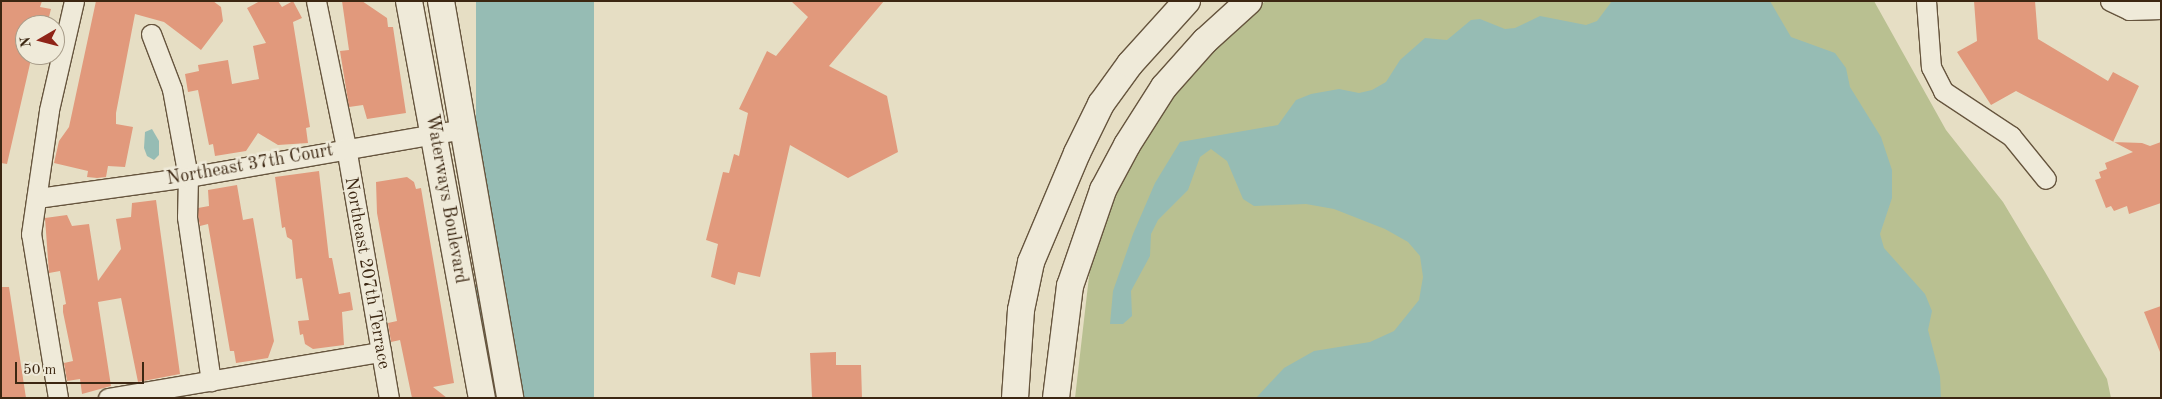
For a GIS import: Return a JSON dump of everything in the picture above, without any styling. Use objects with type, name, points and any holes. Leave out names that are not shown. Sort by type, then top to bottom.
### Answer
[{"type":"street","points":[[58,398],[31,234],[50,110],[74,1]]},
{"type":"street","name":"Northeast 207th Terrace","points":[[316,1],[346,147],[389,398]]},
{"type":"street","name":"Waterways Boulevard","points":[[409,1],[482,398]]},
{"type":"street","name":"Waterways Boulevard","points":[[441,1],[510,398]]},
{"type":"street","points":[[1015,398],[1022,310],[1031,262],[1054,206],[1101,104],[1130,64],[1187,1]]},
{"type":"street","points":[[1056,398],[1070,286],[1088,225],[1127,145],[1164,87],[1205,41],[1249,1]]},
{"type":"street","points":[[1926,1],[1931,67],[1943,91],[2011,136],[2046,178]]},
{"type":"street","points":[[2116,3],[2129,10],[2161,9]]},
{"type":"street","points":[[151,34],[172,89],[188,177],[187,217],[211,381]]},
{"type":"street","points":[[1130,64],[1164,87]]},
{"type":"street","name":"Northeast 37th Court","points":[[37,198],[188,177],[346,147],[462,128]]},
{"type":"street","points":[[1054,206],[1088,225]]},
{"type":"street","points":[[108,398],[381,352]]},
{"type":"green space","points":[[1266,1],[1874,1],[1946,130],[2003,202],[2045,272],[2107,379],[2111,398],[1075,398],[1091,259],[1112,191],[1160,107],[1247,14]]},
{"type":"water","points":[[476,1],[594,1],[594,398],[476,398]]},
{"type":"water","points":[[1612,1],[1770,1],[1791,37],[1835,53],[1846,68],[1850,87],[1881,137],[1892,170],[1892,198],[1880,234],[1884,248],[1925,294],[1932,311],[1928,330],[1940,376],[1941,398],[1256,398],[1284,368],[1314,351],[1370,342],[1394,331],[1419,300],[1423,277],[1420,256],[1408,242],[1385,229],[1334,209],[1306,204],[1254,206],[1243,199],[1227,161],[1211,149],[1200,157],[1188,190],[1158,220],[1151,234],[1150,256],[1131,291],[1132,316],[1123,324],[1110,324],[1113,291],[1133,234],[1155,183],[1180,142],[1278,125],[1296,100],[1311,94],[1339,89],[1359,93],[1372,90],[1386,82],[1400,60],[1425,38],[1447,40],[1471,20],[1480,19],[1505,29],[1515,28],[1540,16],[1586,25],[1597,21]]},
{"type":"water","points":[[152,129],[159,141],[159,155],[154,160],[147,156],[144,148],[145,132]]},
{"type":"building","points":[[1,1],[42,1],[40,7],[51,9],[50,15],[15,15],[15,65],[30,65],[7,164],[1,163]]},
{"type":"building","points":[[96,1],[213,1],[221,7],[223,21],[201,50],[164,22],[135,14],[116,113],[116,124],[133,127],[125,167],[108,166],[106,177],[97,178],[87,177],[88,171],[54,163],[59,141],[69,127]]},
{"type":"building","points":[[260,1],[278,1],[282,7],[293,1],[302,18],[293,22],[310,127],[306,128],[308,143],[278,145],[258,133],[246,151],[215,156],[213,144],[209,145],[198,90],[188,92],[185,74],[199,71],[198,65],[228,60],[232,84],[259,79],[253,46],[266,43],[247,8]]},
{"type":"building","points":[[342,1],[362,1],[387,18],[388,27],[393,27],[406,113],[367,119],[363,105],[349,107],[340,51],[349,50]]},
{"type":"building","points":[[791,1],[884,1],[829,66],[887,96],[898,152],[848,178],[790,145],[760,277],[738,272],[735,285],[711,277],[718,244],[706,240],[723,172],[729,173],[734,154],[739,156],[748,113],[739,109],[767,51],[776,56],[808,17]]},
{"type":"building","points":[[1974,1],[2035,1],[2038,39],[2108,81],[2113,72],[2139,86],[2113,142],[2016,91],[1991,105],[1957,52],[1977,41]]},
{"type":"building","points":[[2114,142],[2142,143],[2150,146],[2161,142],[2161,203],[2129,214],[2127,206],[2114,211],[2111,206],[2106,208],[2095,180],[2101,178],[2099,172],[2107,169],[2105,163],[2133,152]]},
{"type":"building","points":[[319,171],[329,258],[332,258],[339,294],[350,292],[353,310],[342,312],[344,345],[313,349],[305,344],[303,334],[300,335],[298,321],[309,320],[302,278],[296,279],[292,240],[287,237],[285,227],[282,228],[275,177]]},
{"type":"building","points":[[407,177],[414,182],[416,189],[421,188],[454,383],[433,387],[447,398],[412,398],[400,340],[391,342],[388,323],[397,321],[377,213],[376,182]]},
{"type":"building","points":[[237,185],[243,220],[253,218],[274,341],[268,358],[236,363],[234,351],[230,351],[208,224],[200,226],[198,208],[209,206],[208,190]]},
{"type":"building","points":[[156,200],[180,374],[138,382],[121,298],[98,302],[111,386],[82,394],[80,379],[67,381],[64,363],[73,361],[63,312],[63,305],[66,304],[60,271],[49,273],[45,218],[67,215],[72,226],[89,224],[98,281],[121,249],[116,219],[131,217],[132,203]]},
{"type":"building","points":[[1,287],[9,287],[26,398],[1,398]]},
{"type":"building","points":[[2161,306],[2161,352],[2160,352],[2144,312]]},
{"type":"building","points":[[836,352],[836,365],[861,365],[862,398],[812,398],[810,353]]}]
